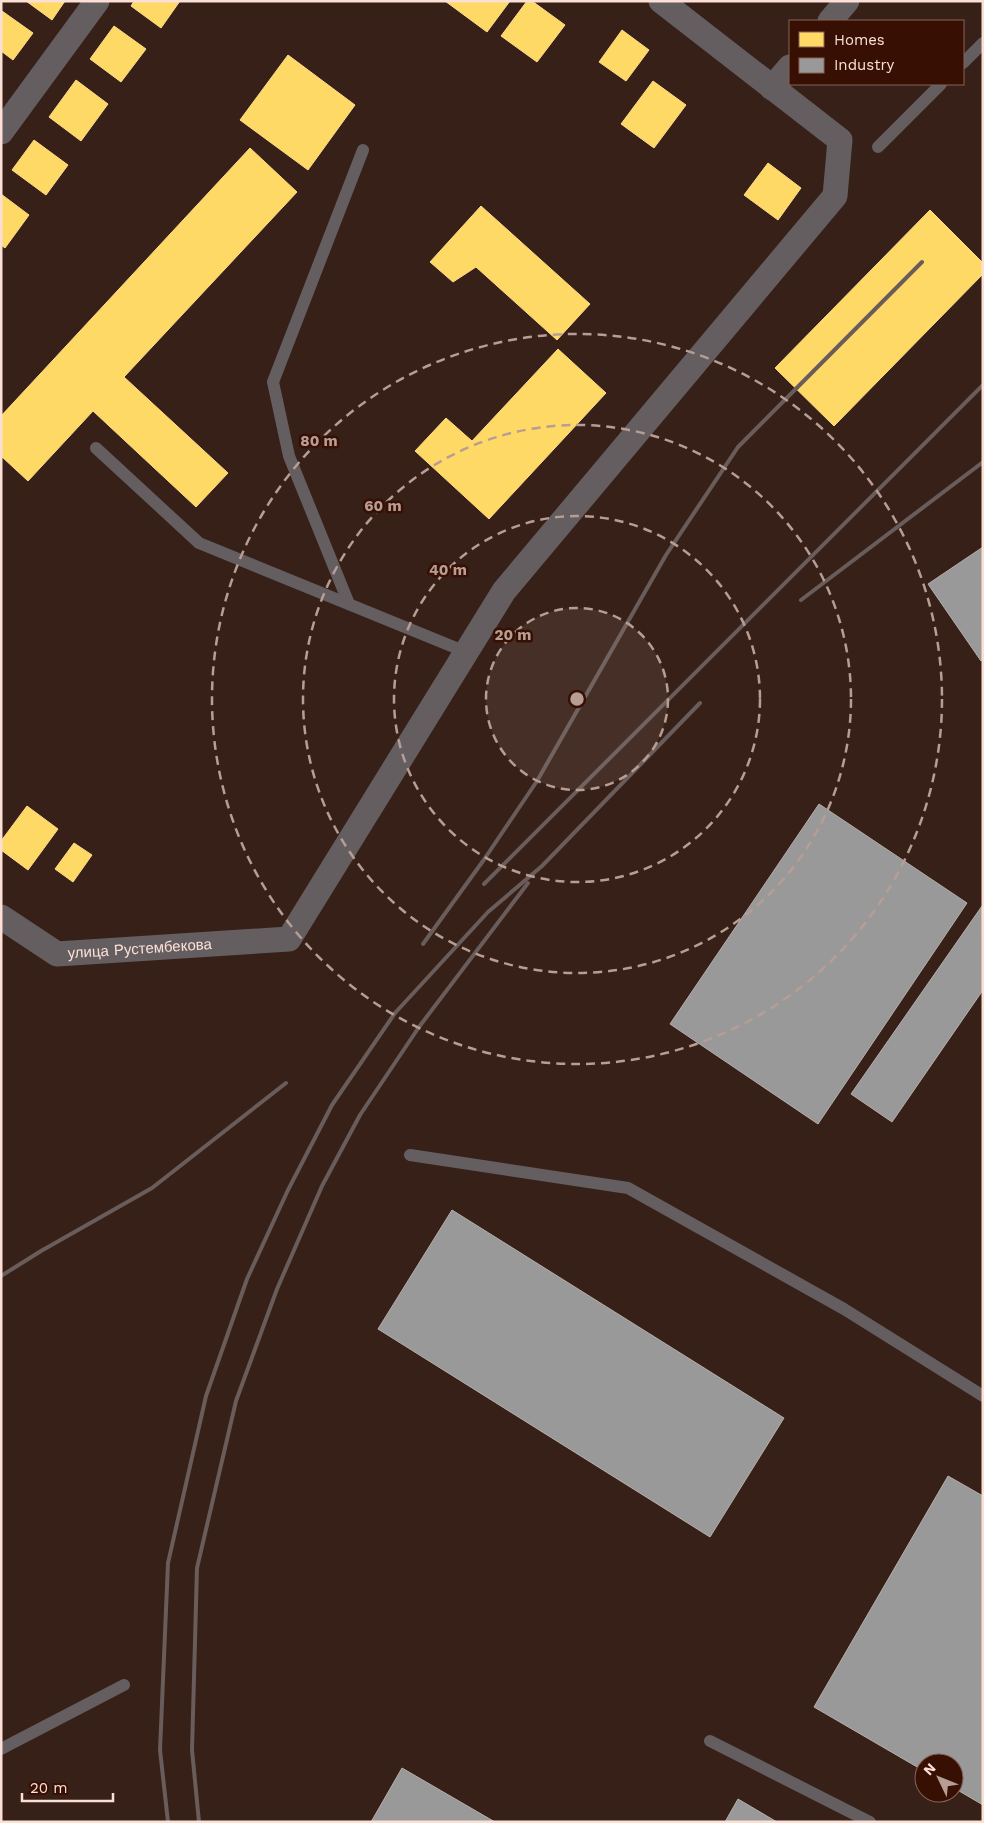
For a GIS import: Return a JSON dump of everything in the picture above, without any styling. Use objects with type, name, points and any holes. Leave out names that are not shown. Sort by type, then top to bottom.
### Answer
[{"type":"street","points":[[1,132],[97,1]]},
{"type":"street","points":[[466,652],[510,584],[835,196],[840,140],[661,1]]},
{"type":"street","points":[[831,20],[847,1]]},
{"type":"street","points":[[772,88],[789,68]]},
{"type":"street","name":"улица Рустембекова","points":[[1,917],[57,954],[289,939],[466,652]]},
{"type":"lane","points":[[964,62],[983,43]]},
{"type":"lane","points":[[878,147],[941,85]]},
{"type":"lane","points":[[349,604],[289,456],[273,382],[363,150]]},
{"type":"lane","points":[[96,448],[200,542],[466,652]]},
{"type":"lane","points":[[410,1155],[628,1188],[844,1309],[983,1396]]},
{"type":"lane","points":[[1,1749],[124,1685]]},
{"type":"lane","points":[[710,1741],[870,1822]]},
{"type":"building: Homes","points":[[26,1],[65,1],[52,20]]},
{"type":"building: Homes","points":[[134,1],[180,1],[161,28],[131,6]]},
{"type":"building: Homes","points":[[445,1],[510,1],[487,32]]},
{"type":"building: Homes","points":[[527,1],[532,1],[565,25],[537,62],[501,36]]},
{"type":"building: Homes","points":[[2,11],[33,33],[13,60],[1,51]]},
{"type":"building: Homes","points":[[114,26],[146,49],[121,82],[90,59]]},
{"type":"building: Homes","points":[[622,30],[649,50],[626,81],[599,62]]},
{"type":"building: Homes","points":[[288,55],[355,105],[308,170],[240,120]]},
{"type":"building: Homes","points":[[76,80],[108,104],[81,141],[49,117]]},
{"type":"building: Homes","points":[[653,81],[686,105],[654,148],[621,124]]},
{"type":"building: Homes","points":[[34,140],[68,165],[46,195],[12,170]]},
{"type":"building: Homes","points":[[250,148],[297,192],[124,377],[228,473],[196,507],[93,411],[28,481],[1,456],[1,416]]},
{"type":"building: Homes","points":[[768,163],[801,188],[778,220],[744,195]]},
{"type":"building: Homes","points":[[1,194],[29,215],[5,248],[1,245]]},
{"type":"building: Homes","points":[[481,206],[590,304],[557,340],[476,267],[453,282],[430,262]]},
{"type":"building: Homes","points":[[930,210],[983,263],[983,274],[834,426],[775,368]]},
{"type":"building: Homes","points":[[558,349],[606,393],[489,519],[415,451],[446,418],[472,441]]},
{"type":"building: Homes","points":[[27,806],[58,829],[28,870],[1,850],[1,841]]},
{"type":"building: Homes","points":[[74,843],[92,855],[73,882],[55,869]]},
{"type":"building: Industry","points":[[983,547],[983,659],[981,661],[928,584]]},
{"type":"building: Industry","points":[[819,804],[967,903],[818,1124],[670,1024]]},
{"type":"building: Industry","points":[[982,906],[983,990],[892,1122],[851,1094]]},
{"type":"building: Industry","points":[[452,1210],[784,1418],[710,1537],[378,1329]]},
{"type":"building: Industry","points":[[948,1476],[983,1496],[983,1805],[964,1794],[964,1753],[914,1753],[914,1765],[814,1707]]},
{"type":"building: Industry","points":[[402,1768],[495,1822],[371,1822]]},
{"type":"building: Industry","points":[[738,1799],[777,1822],[725,1822]]},
{"type":"railway","points":[[423,944],[483,861],[537,781],[666,555],[738,447],[922,262]]},
{"type":"railway","points":[[484,884],[983,385]]},
{"type":"railway","points":[[801,600],[983,462]]},
{"type":"railway","points":[[168,1822],[160,1750],[168,1563],[206,1396],[247,1279],[288,1190],[332,1105],[395,1013],[488,912],[542,866],[700,703]]},
{"type":"railway","points":[[199,1822],[192,1750],[197,1568],[236,1401],[277,1289],[322,1186],[360,1115],[419,1027],[528,883]]},
{"type":"railway","points":[[1,1276],[152,1188],[286,1083]]}]
